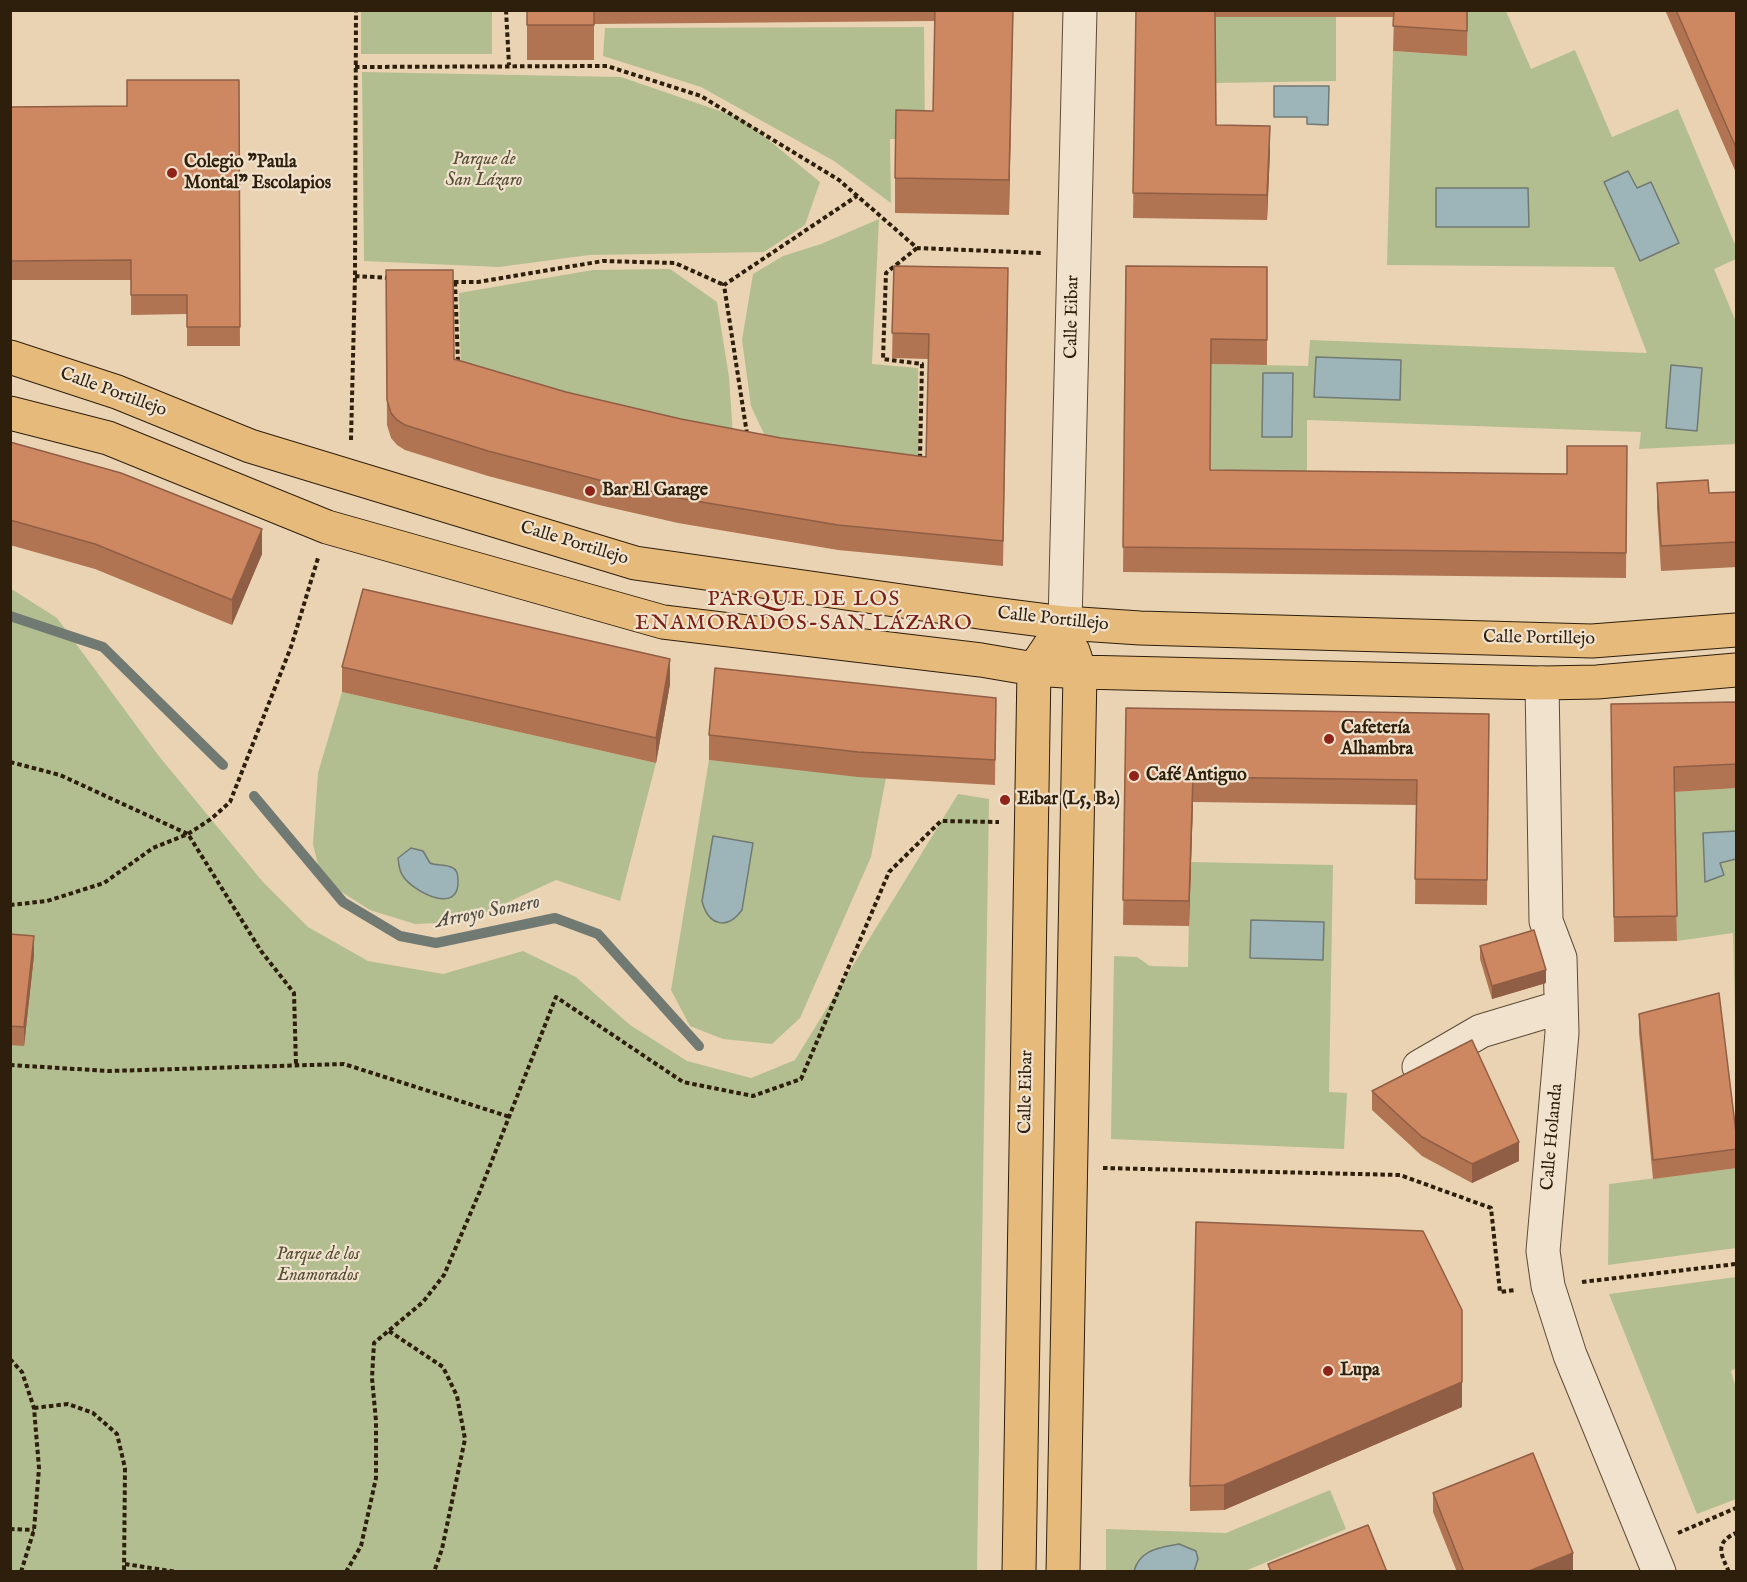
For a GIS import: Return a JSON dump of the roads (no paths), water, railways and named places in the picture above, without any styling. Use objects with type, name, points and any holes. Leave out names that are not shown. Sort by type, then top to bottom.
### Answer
[{"type":"main road","name":"Calle Portillejo","points":[[10,357],[117,392],[250,446],[635,563],[1065,623],[1140,628],[1592,641],[1737,630]]},
{"type":"main road","points":[[10,413],[108,438],[327,527],[663,622],[981,660],[1034,669],[1080,672],[1542,683],[1597,682],[1737,670]]},
{"type":"main road","points":[[1034,669],[1065,623]]},
{"type":"main road","name":"Calle Eibar","points":[[1063,1572],[1080,672],[1065,623]]},
{"type":"main road","name":"Calle Eibar","points":[[1019,1572],[1034,669]]},
{"type":"street","name":"Calle Eibar","points":[[1065,623],[1080,10]]},
{"type":"street","name":"Calle Holanda","points":[[1542,683],[1546,921],[1560,958],[1562,1033],[1544,1251],[1548,1286],[1570,1355],[1654,1558]]},
{"type":"street","points":[[1419,1066],[1481,1031],[1561,1001]]},
{"type":"water","points":[[1274,86],[1329,86],[1328,125],[1307,124],[1307,117],[1274,117]]},
{"type":"water","points":[[1628,171],[1637,188],[1651,182],[1679,243],[1640,261],[1604,182]]},
{"type":"water","points":[[1436,188],[1528,188],[1529,227],[1436,227]]},
{"type":"water","points":[[1316,357],[1401,360],[1400,400],[1314,397]]},
{"type":"water","points":[[1671,365],[1702,368],[1697,431],[1666,428]]},
{"type":"water","points":[[1263,373],[1293,373],[1292,437],[1262,437]]},
{"type":"water","points":[[1736,831],[1736,859],[1720,863],[1724,875],[1705,882],[1703,833]]},
{"type":"water","points":[[713,836],[753,843],[742,910],[736,917],[724,923],[713,920],[702,901]]},
{"type":"water","points":[[411,848],[423,851],[430,863],[448,866],[455,870],[458,878],[457,891],[452,897],[444,899],[425,894],[408,882],[400,870],[398,858]]},
{"type":"water","points":[[1251,920],[1324,922],[1323,960],[1250,958]]},
{"type":"water","points":[[1179,1544],[1196,1551],[1198,1559],[1194,1571],[1134,1571],[1146,1554],[1158,1548]]},
{"type":"waterway","name":"Arroyo Somero","points":[[10,616],[103,647],[223,765]]},
{"type":"waterway","name":"Arroyo Somero","points":[[254,796],[343,902],[400,936],[436,943],[555,918],[598,934],[699,1046]]},
{"type":"place","name":"Colegio \"Paula Montal\" Escolapios","points":[[172,173]]},
{"type":"place","name":"Bar El Garage","points":[[590,491]]},
{"type":"place","name":"Cafetería Alhambra","points":[[1329,739]]},
{"type":"place","name":"Café Antiguo","points":[[1134,776]]},
{"type":"place","name":"Eibar (L5, B2)","points":[[1005,800]]},
{"type":"place","name":"Lupa","points":[[1328,1371]]},
{"type":"district","name":"PARQUE DE LOS ENAMORADOS-SAN LÁZARO","points":[[804,613]]},
{"type":"park label","name":"Parque de San Lázaro","points":[[484,170]]},
{"type":"park label","name":"Parque de los Enamorados","points":[[318,1265]]}]
